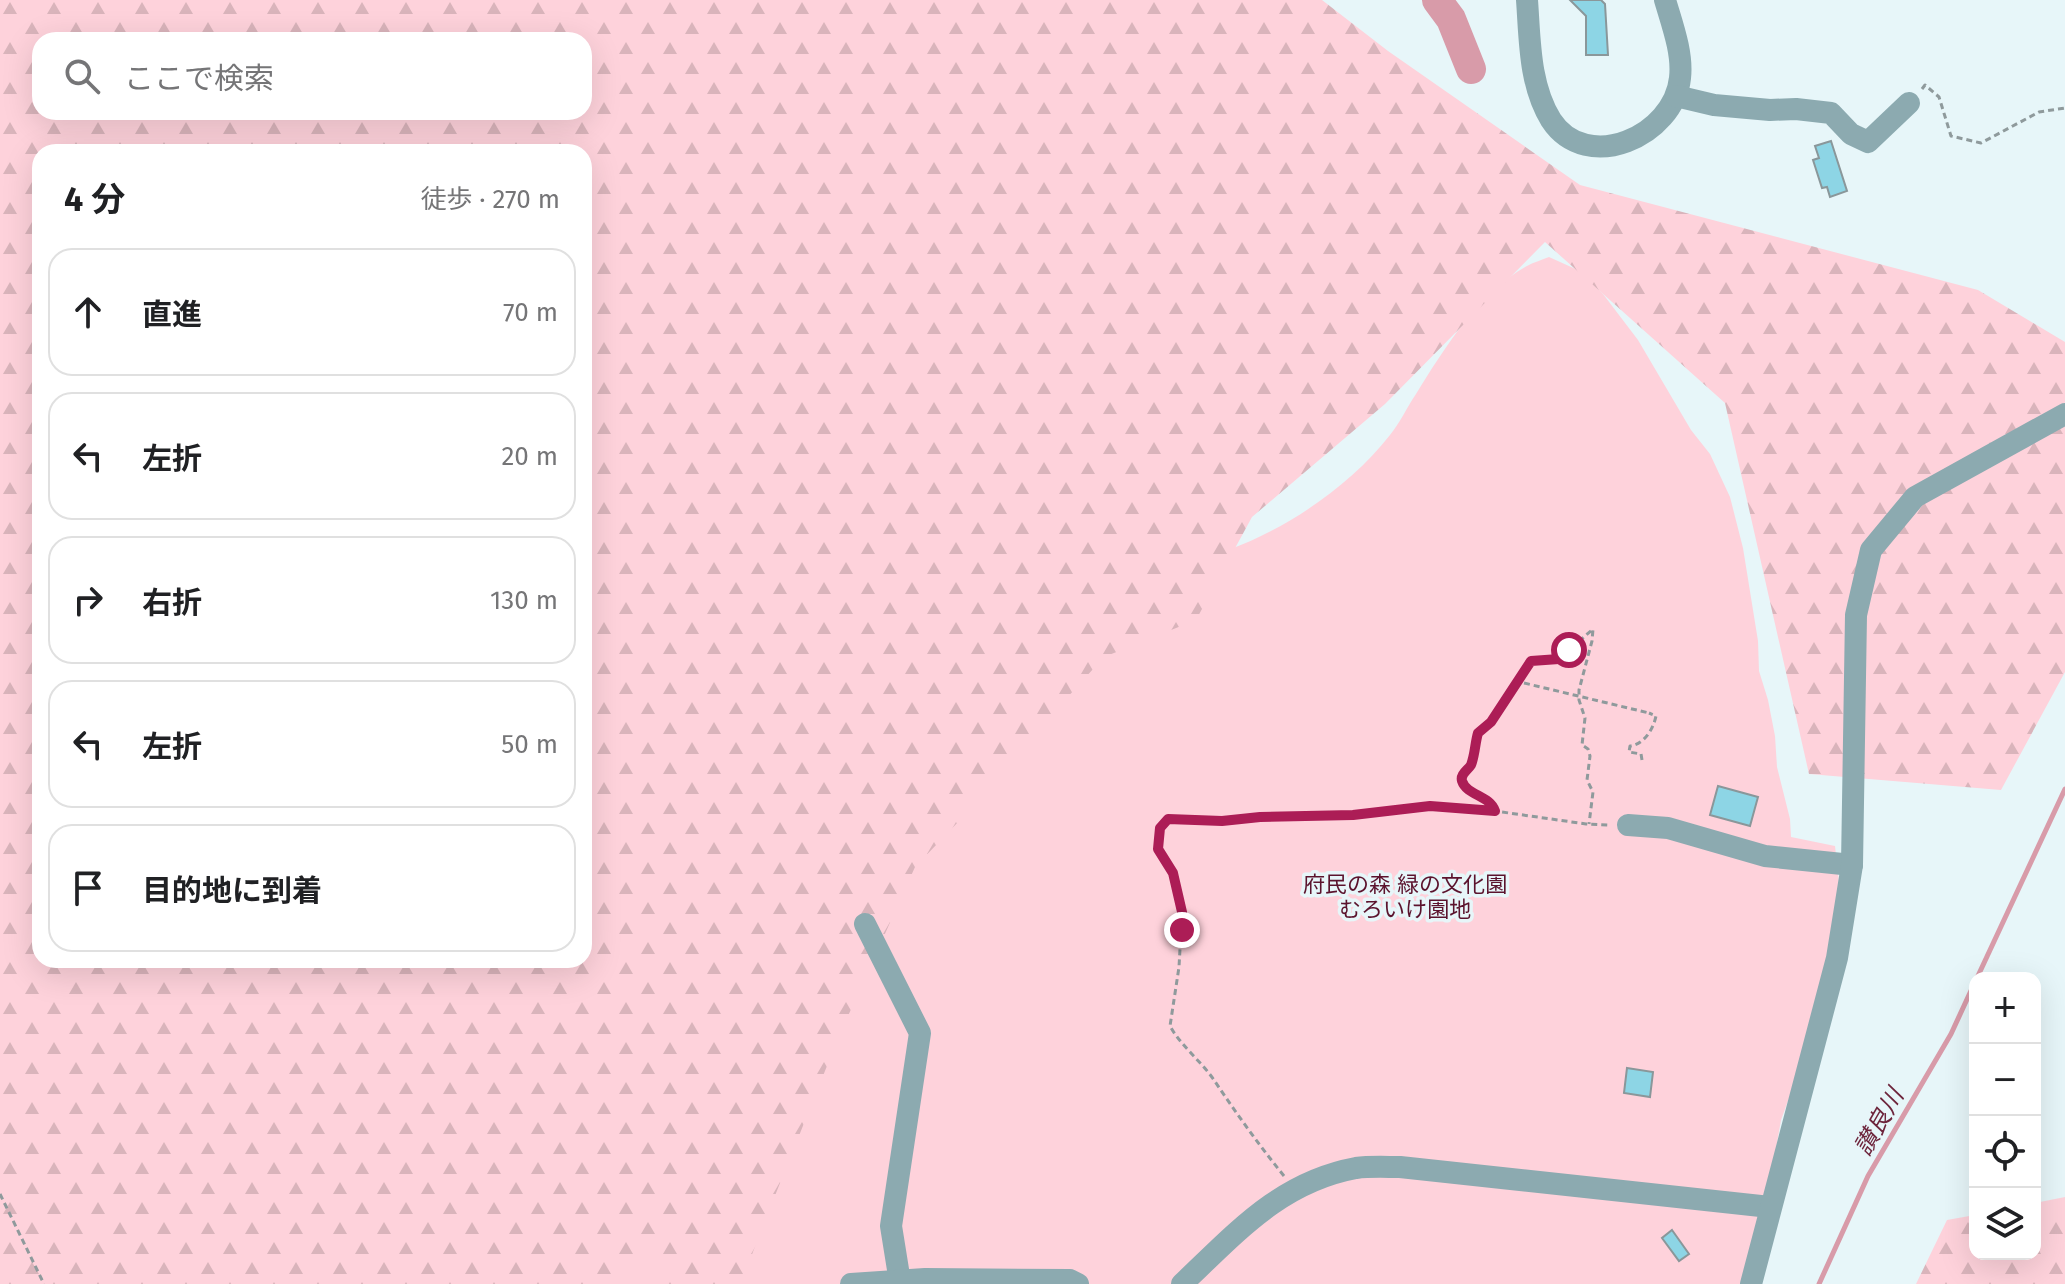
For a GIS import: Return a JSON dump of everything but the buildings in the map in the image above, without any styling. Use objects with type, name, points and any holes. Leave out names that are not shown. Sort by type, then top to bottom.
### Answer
[{"type":"street","points":[[1527,0],[1534,79],[1539,96],[1553,122],[1572,140],[1587,146],[1606,148],[1630,141],[1653,128],[1676,96],[1681,78],[1677,38],[1665,0]]},
{"type":"street","points":[[1676,96],[1714,105],[1831,113],[1851,134],[1868,142],[1909,103]]},
{"type":"street","points":[[1751,1284],[1837,958],[1852,865],[1856,615],[1871,550],[1915,497],[2065,414]]},
{"type":"street","points":[[1628,825],[1668,828],[1765,856],[1852,865]]},
{"type":"street","points":[[865,924],[920,1033],[891,1226],[900,1282]]},
{"type":"street","points":[[1182,1284],[1267,1206],[1294,1188],[1358,1168],[1400,1167],[1770,1207]]},
{"type":"street","points":[[851,1284],[925,1279],[1070,1280],[1078,1284]]},
{"type":"path","points":[[1909,103],[1925,85],[1939,97],[1951,136],[1981,143],[2039,112],[2065,108]]},
{"type":"path","points":[[1495,811],[1487,799],[1468,788],[1462,780],[1473,761],[1478,733],[1491,722],[1531,661],[1559,659],[1593,629],[1579,700],[1585,718],[1582,745],[1588,749],[1590,756],[1587,780],[1593,792],[1589,824]]},
{"type":"path","points":[[1517,682],[1656,716],[1647,736],[1638,745],[1630,746],[1629,752],[1641,754],[1642,760]]},
{"type":"path","points":[[1294,1188],[1213,1078],[1170,1026],[1179,967],[1182,912],[1173,873],[1158,849],[1160,828],[1168,819],[1222,821],[1260,817],[1343,816],[1430,806],[1589,824],[1628,825]]},
{"type":"path","points":[[0,1194],[44,1284]]},
{"type":"green space","points":[[0,0],[1322,0],[1388,51],[1580,185],[1978,290],[2065,342],[2065,672],[2001,790],[1809,774],[1725,403],[1545,242],[1385,404],[1252,517],[1196,620],[1104,657],[982,797],[915,867],[839,1036],[741,1284],[668,1284],[651,1250],[599,1284],[0,1284]]},
{"type":"green space","name":"府民の森 緑の文化園 むろいけ園地","points":[[1549,257],[1580,271],[1603,294],[1638,340],[1691,430],[1710,454],[1730,497],[1743,548],[1758,641],[1759,671],[1775,736],[1777,767],[1790,819],[1791,837],[1835,846],[1839,882],[1834,935],[1797,1076],[1781,1120],[1744,1284],[48,1284],[0,1166],[249,1182],[580,968],[592,968],[592,961],[1228,550],[1295,518],[1337,488],[1390,435],[1451,341],[1478,306],[1510,277]]},
{"type":"green space","points":[[2065,1197],[2065,1284],[1916,1284],[1947,1220],[1969,1216],[1969,1260],[2041,1260],[2041,1202]]},
{"type":"waterway","points":[[1437,0],[1451,19],[1471,69]]},
{"type":"waterway","name":"讃良川","points":[[1980,972],[2065,789]]},
{"type":"waterway","name":"讃良川","points":[[1819,1284],[1868,1176],[1951,1034],[1969,995]]},
{"type":"route","points":[[1182,930],[1182,912],[1173,873],[1158,849],[1160,828],[1168,819],[1222,821],[1353,815],[1430,806],[1495,811],[1487,799],[1468,788],[1462,780],[1473,761],[1478,733],[1491,722],[1531,661],[1559,659],[1569,650]]}]
